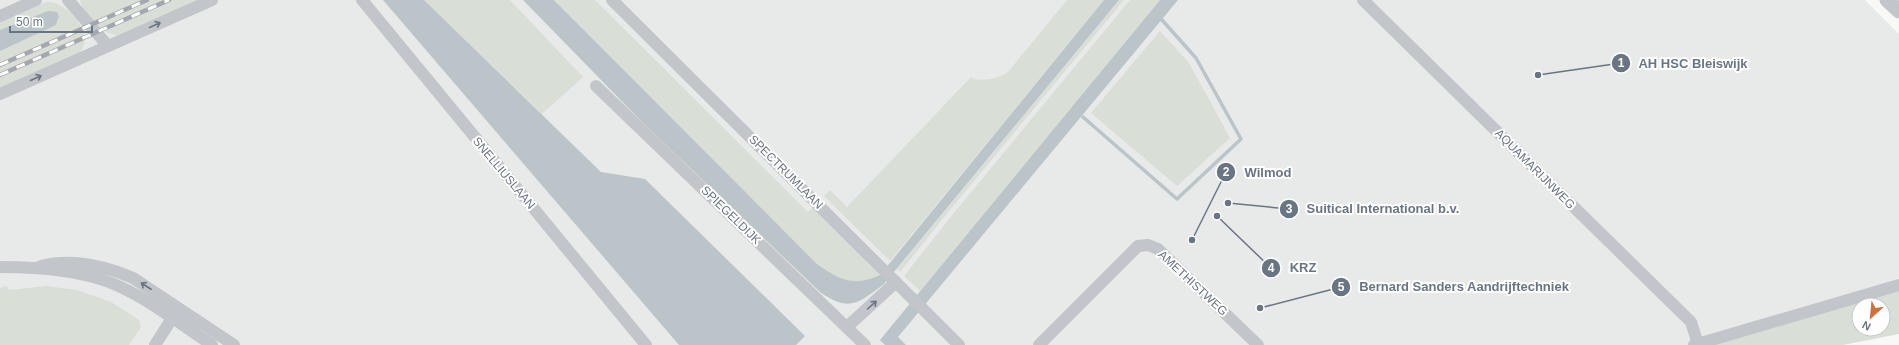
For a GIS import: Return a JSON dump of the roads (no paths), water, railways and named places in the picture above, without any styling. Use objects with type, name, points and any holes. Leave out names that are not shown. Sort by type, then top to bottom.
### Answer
[{"type":"street","points":[[0,16],[36,0]]},
{"type":"street","points":[[68,0],[108,46]]},
{"type":"street","points":[[0,94],[212,0]]},
{"type":"street","name":"SNELLIUSLAAN","points":[[362,0],[646,345]]},
{"type":"street","name":"SPECTRUMLAAN","points":[[612,0],[959,345]]},
{"type":"street","name":"AQUAMARIJNWEG","points":[[1363,0],[1691,322],[1696,344]]},
{"type":"street","points":[[1888,0],[1899,11]]},
{"type":"street","name":"SPIEGELDIJK","points":[[596,86],[865,345]]},
{"type":"street","name":"AMETHISTWEG","points":[[1038,345],[1138,246],[1148,245],[1158,249],[1258,345]]},
{"type":"street","points":[[34,267],[54,263],[69,263],[116,271],[134,278],[179,308],[202,337],[234,345]]},
{"type":"street","points":[[0,267],[34,267],[103,280],[124,288],[202,337],[212,345]]},
{"type":"street","points":[[847,327],[896,282]]},
{"type":"street","points":[[1696,344],[1899,285]]},
{"type":"street","points":[[155,345],[179,308]]},
{"type":"waterway","points":[[1083,117],[1177,199],[1241,139],[1196,58],[1162,20]]},
{"type":"railway","points":[[0,65],[147,0]]},
{"type":"railway","points":[[0,75],[169,0]]},
{"type":"place","name":"AH HSC Bleiswijk","points":[[1538,75]]},
{"type":"place","name":"Suitical International b.v.","points":[[1228,203]]},
{"type":"place","name":"KRZ","points":[[1217,216]]},
{"type":"place","name":"Wilmod","points":[[1192,240]]},
{"type":"place","name":"Bernard Sanders Aandrijftechniek","points":[[1260,308]]}]
